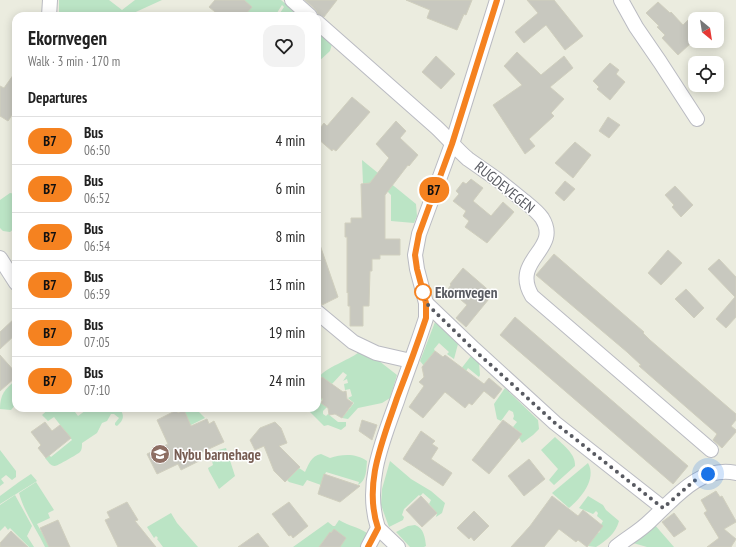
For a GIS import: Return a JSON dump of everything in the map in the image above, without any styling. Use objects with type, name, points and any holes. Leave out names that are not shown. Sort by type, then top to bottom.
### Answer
[{"type":"street","points":[[49,12],[50,0]]},
{"type":"street","points":[[292,0],[306,12]]},
{"type":"street","points":[[398,547],[378,528],[374,517],[372,504],[373,484],[379,452],[426,318],[426,303],[415,255],[419,234],[452,144],[497,0]]},
{"type":"street","points":[[621,0],[636,28],[697,119]]},
{"type":"street","name":"RUGDEVEGEN","points":[[321,26],[440,130],[468,159],[499,181],[542,218],[546,235],[544,244],[528,268],[526,275],[528,289],[532,296],[711,450]]},
{"type":"street","points":[[0,258],[12,277]]},
{"type":"street","points":[[426,303],[472,348],[555,423],[663,508]]},
{"type":"street","points":[[321,315],[353,342],[376,353],[411,361]]},
{"type":"street","points":[[616,547],[649,522],[694,481],[708,474],[721,471],[736,473]]},
{"type":"street","points":[[368,547],[378,528]]},
{"type":"green space","points":[[59,0],[109,0],[122,10],[135,0],[162,0],[136,12],[59,12]]},
{"type":"green space","points":[[238,0],[281,0],[295,12],[281,12],[284,7],[282,5],[278,12],[240,12]]},
{"type":"green space","points":[[321,34],[332,44],[330,51],[321,59]]},
{"type":"green space","points":[[362,160],[416,204],[417,216],[414,223],[391,221],[391,195],[388,192],[383,192],[373,183],[363,184]]},
{"type":"green space","points":[[10,193],[12,193],[12,230],[10,232],[3,231],[0,228],[0,200]]},
{"type":"green space","points":[[435,322],[458,344],[454,359],[447,354],[449,352],[439,343],[424,366],[420,361]]},
{"type":"green space","points":[[359,348],[374,357],[397,375],[390,398],[382,403],[358,408],[348,419],[342,418],[354,403],[348,398],[352,396],[350,389],[345,390],[344,384],[348,383],[347,379],[343,381],[347,375],[343,372],[332,384],[321,377],[321,375],[327,370],[358,353]]},
{"type":"green space","points":[[471,356],[479,363],[479,377],[468,368],[464,374],[450,383]]},
{"type":"green space","points":[[12,383],[12,409],[0,409],[2,396]]},
{"type":"green space","points":[[505,388],[538,420],[539,429],[522,443],[518,436],[521,433],[513,427],[517,422],[513,419],[513,412],[509,410],[501,421],[497,419],[494,404]]},
{"type":"green space","points":[[321,403],[327,407],[323,411],[323,414],[326,416],[328,414],[338,422],[346,422],[346,426],[341,430],[328,425],[324,426],[310,412],[321,412]]},
{"type":"green space","points":[[45,412],[75,412],[78,416],[84,412],[121,412],[123,417],[117,426],[115,423],[119,418],[114,414],[111,414],[107,421],[102,423],[97,433],[82,443],[82,449],[80,452],[53,466],[45,458],[49,455],[51,457],[72,440],[54,417],[48,421],[42,415]]},
{"type":"green space","points":[[182,412],[199,412],[205,418],[189,426]]},
{"type":"green space","points":[[555,437],[571,454],[575,462],[575,466],[554,485],[549,480],[558,469],[541,450]]},
{"type":"green space","points":[[226,448],[235,476],[219,489],[208,468],[213,465],[211,457],[218,450]]},
{"type":"green space","points":[[0,450],[16,471],[16,477],[12,480],[6,475],[1,479],[4,483],[0,486]]},
{"type":"green space","points":[[321,454],[330,458],[344,455],[354,455],[363,458],[367,461],[366,474],[361,483],[358,485],[359,482],[326,472],[321,485],[307,480],[303,486],[287,480],[299,468],[305,472],[313,458]]},
{"type":"green space","points":[[390,461],[411,479],[431,491],[445,503],[442,513],[436,517],[437,513],[429,504],[431,500],[423,493],[404,509],[402,515],[404,517],[403,520],[389,527],[381,505],[382,489]]},
{"type":"green space","points":[[588,463],[591,475],[589,482],[583,494],[569,508],[552,493]]},
{"type":"green space","points":[[31,474],[37,481],[0,504],[0,496]]},
{"type":"green space","points":[[36,482],[54,510],[48,513],[50,518],[37,524],[50,547],[45,547],[27,514],[19,493]]},
{"type":"green space","points":[[15,495],[32,526],[27,536],[34,547],[29,547],[10,528],[8,530],[5,526],[0,531],[0,505]]},
{"type":"green space","points":[[588,496],[603,505],[606,510],[619,521],[616,529],[610,536],[596,547],[588,546],[589,541],[596,531],[599,533],[599,528],[603,521],[597,516],[598,513],[596,511],[593,514],[579,508]]},
{"type":"green space","points":[[171,513],[177,523],[198,547],[163,547],[156,536],[154,538],[147,527]]},
{"type":"green space","points":[[339,520],[367,533],[362,547],[293,547],[328,522],[335,526]]},
{"type":"green space","points":[[654,524],[674,547],[647,547],[633,543]]},
{"type":"green space","points":[[415,525],[420,528],[424,534],[426,546],[424,547],[410,547],[396,532],[408,526]]},
{"type":"building","points":[[215,0],[244,0],[252,7],[248,12],[215,12],[209,7]]},
{"type":"building","points":[[305,0],[337,0],[324,17],[321,16],[321,12],[317,12]]},
{"type":"building","points":[[406,0],[472,0],[466,15],[464,14],[457,30],[427,18],[430,10]]},
{"type":"building","points":[[527,0],[554,0],[583,36],[565,50],[546,25],[524,43],[515,32],[538,13]]},
{"type":"building","points":[[658,2],[670,13],[671,12],[683,25],[688,20],[688,46],[678,55],[662,38],[665,35],[657,27],[659,26],[646,13]]},
{"type":"building","points":[[517,52],[541,75],[564,56],[573,68],[550,87],[564,99],[551,113],[554,116],[529,139],[535,146],[525,154],[493,105],[522,85],[504,66]]},
{"type":"building","points":[[436,56],[455,74],[441,89],[422,72]]},
{"type":"building","points":[[610,63],[619,70],[616,74],[625,82],[610,100],[597,89],[599,87],[593,81]]},
{"type":"building","points":[[12,77],[12,115],[8,121],[0,116],[0,86],[4,88]]},
{"type":"building","points":[[352,97],[370,112],[336,151],[333,149],[332,151],[321,141],[321,127],[324,123],[327,126]]},
{"type":"building","points":[[608,117],[620,125],[609,138],[599,131]]},
{"type":"building","points":[[396,121],[406,131],[400,138],[418,155],[409,166],[408,165],[385,195],[385,239],[400,239],[400,255],[380,255],[380,259],[372,259],[372,271],[370,271],[369,306],[363,306],[363,326],[350,326],[350,306],[348,306],[348,292],[347,293],[347,237],[345,237],[345,223],[351,223],[351,218],[362,218],[361,184],[370,183],[389,158],[376,144]]},
{"type":"building","points":[[575,142],[591,155],[573,178],[555,163]]},
{"type":"building","points":[[471,179],[483,188],[473,201],[491,216],[503,202],[514,212],[487,243],[465,227],[469,221],[463,216],[466,211],[453,201],[459,194],[456,191],[463,182],[466,184]]},
{"type":"building","points":[[565,181],[575,189],[564,201],[555,193]]},
{"type":"building","points":[[675,186],[693,205],[681,217],[672,207],[674,205],[665,195]]},
{"type":"building","points":[[321,248],[338,297],[322,305],[321,304]]},
{"type":"building","points":[[668,250],[682,263],[661,285],[648,273]]},
{"type":"building","points":[[554,254],[644,332],[643,333],[650,340],[736,414],[736,420],[731,426],[736,430],[736,432],[722,448],[713,440],[717,434],[639,366],[641,365],[627,352],[536,275]]},
{"type":"building","points":[[719,259],[736,277],[736,317],[726,328],[716,319],[735,297],[708,269]]},
{"type":"building","points":[[463,268],[493,294],[466,327],[456,318],[467,305],[448,289],[451,285],[450,284]]},
{"type":"building","points":[[686,289],[704,308],[694,318],[675,299]]},
{"type":"building","points":[[515,317],[688,466],[673,484],[500,335]]},
{"type":"building","points":[[12,321],[12,338],[0,349],[0,332]]},
{"type":"building","points":[[435,351],[443,357],[445,355],[484,384],[489,378],[502,389],[494,399],[484,391],[472,405],[469,403],[465,408],[445,392],[423,418],[409,407],[424,386],[419,382],[424,377],[422,367]]},
{"type":"building","points":[[0,355],[12,368],[12,380],[0,391]]},
{"type":"building","points":[[322,377],[343,392],[346,391],[347,399],[353,403],[342,418],[335,414],[329,415],[328,408],[321,403],[323,399],[321,398]]},
{"type":"building","points":[[173,412],[185,412],[191,426],[207,419],[209,424],[214,421],[224,442],[198,454],[201,460],[181,470],[178,464],[157,474],[147,454],[168,444],[157,420]]},
{"type":"building","points":[[362,420],[377,425],[372,440],[359,431]]},
{"type":"building","points":[[503,420],[522,434],[489,474],[472,460]]},
{"type":"building","points":[[45,422],[52,431],[60,425],[71,438],[46,458],[38,448],[41,445],[31,432]]},
{"type":"building","points":[[275,422],[281,428],[287,443],[279,446],[300,467],[285,482],[274,471],[264,446],[255,450],[250,440],[260,428]]},
{"type":"building","points":[[421,431],[435,441],[432,444],[438,448],[431,459],[452,473],[443,486],[403,459]]},
{"type":"building","points":[[529,459],[545,479],[524,496],[508,476]]},
{"type":"building","points":[[324,474],[360,486],[340,502],[318,494]]},
{"type":"building","points":[[716,491],[720,497],[722,496],[736,521],[724,529],[736,539],[731,547],[707,547],[719,538],[704,513],[707,511],[701,500]]},
{"type":"building","points":[[421,496],[437,513],[422,527],[406,510]]},
{"type":"building","points":[[552,496],[578,516],[583,510],[603,526],[587,547],[578,540],[576,542],[559,529],[544,547],[511,547],[530,526]]},
{"type":"building","points":[[127,502],[138,520],[135,521],[156,547],[118,547],[105,520],[110,518],[107,512]]},
{"type":"building","points":[[289,502],[308,526],[293,538],[291,535],[289,536],[272,514]]},
{"type":"building","points":[[474,511],[489,526],[474,541],[471,537],[469,539],[457,528]]},
{"type":"building","points":[[674,513],[686,529],[674,537],[662,522]]},
{"type":"building","points":[[58,520],[70,547],[49,547],[40,528]]},
{"type":"building","points":[[334,529],[346,538],[340,547],[319,547],[330,532],[331,533]]},
{"type":"building","points":[[11,531],[28,547],[0,547],[0,543]]},
{"type":"building","points":[[258,533],[269,547],[238,547]]},
{"type":"bus line","name":"B7","points":[[368,547],[378,528],[374,517],[372,504],[373,484],[379,452],[426,318],[426,303],[415,255],[419,234],[434,189],[452,144],[497,0]]},
{"type":"place","name":"Ekornvegen","points":[[423,292]]},
{"type":"place","name":"Nybu barnehage","points":[[160,454]]},
{"type":"route","points":[[423,292],[426,303],[472,348],[555,423],[663,508],[694,481],[708,474]]}]
